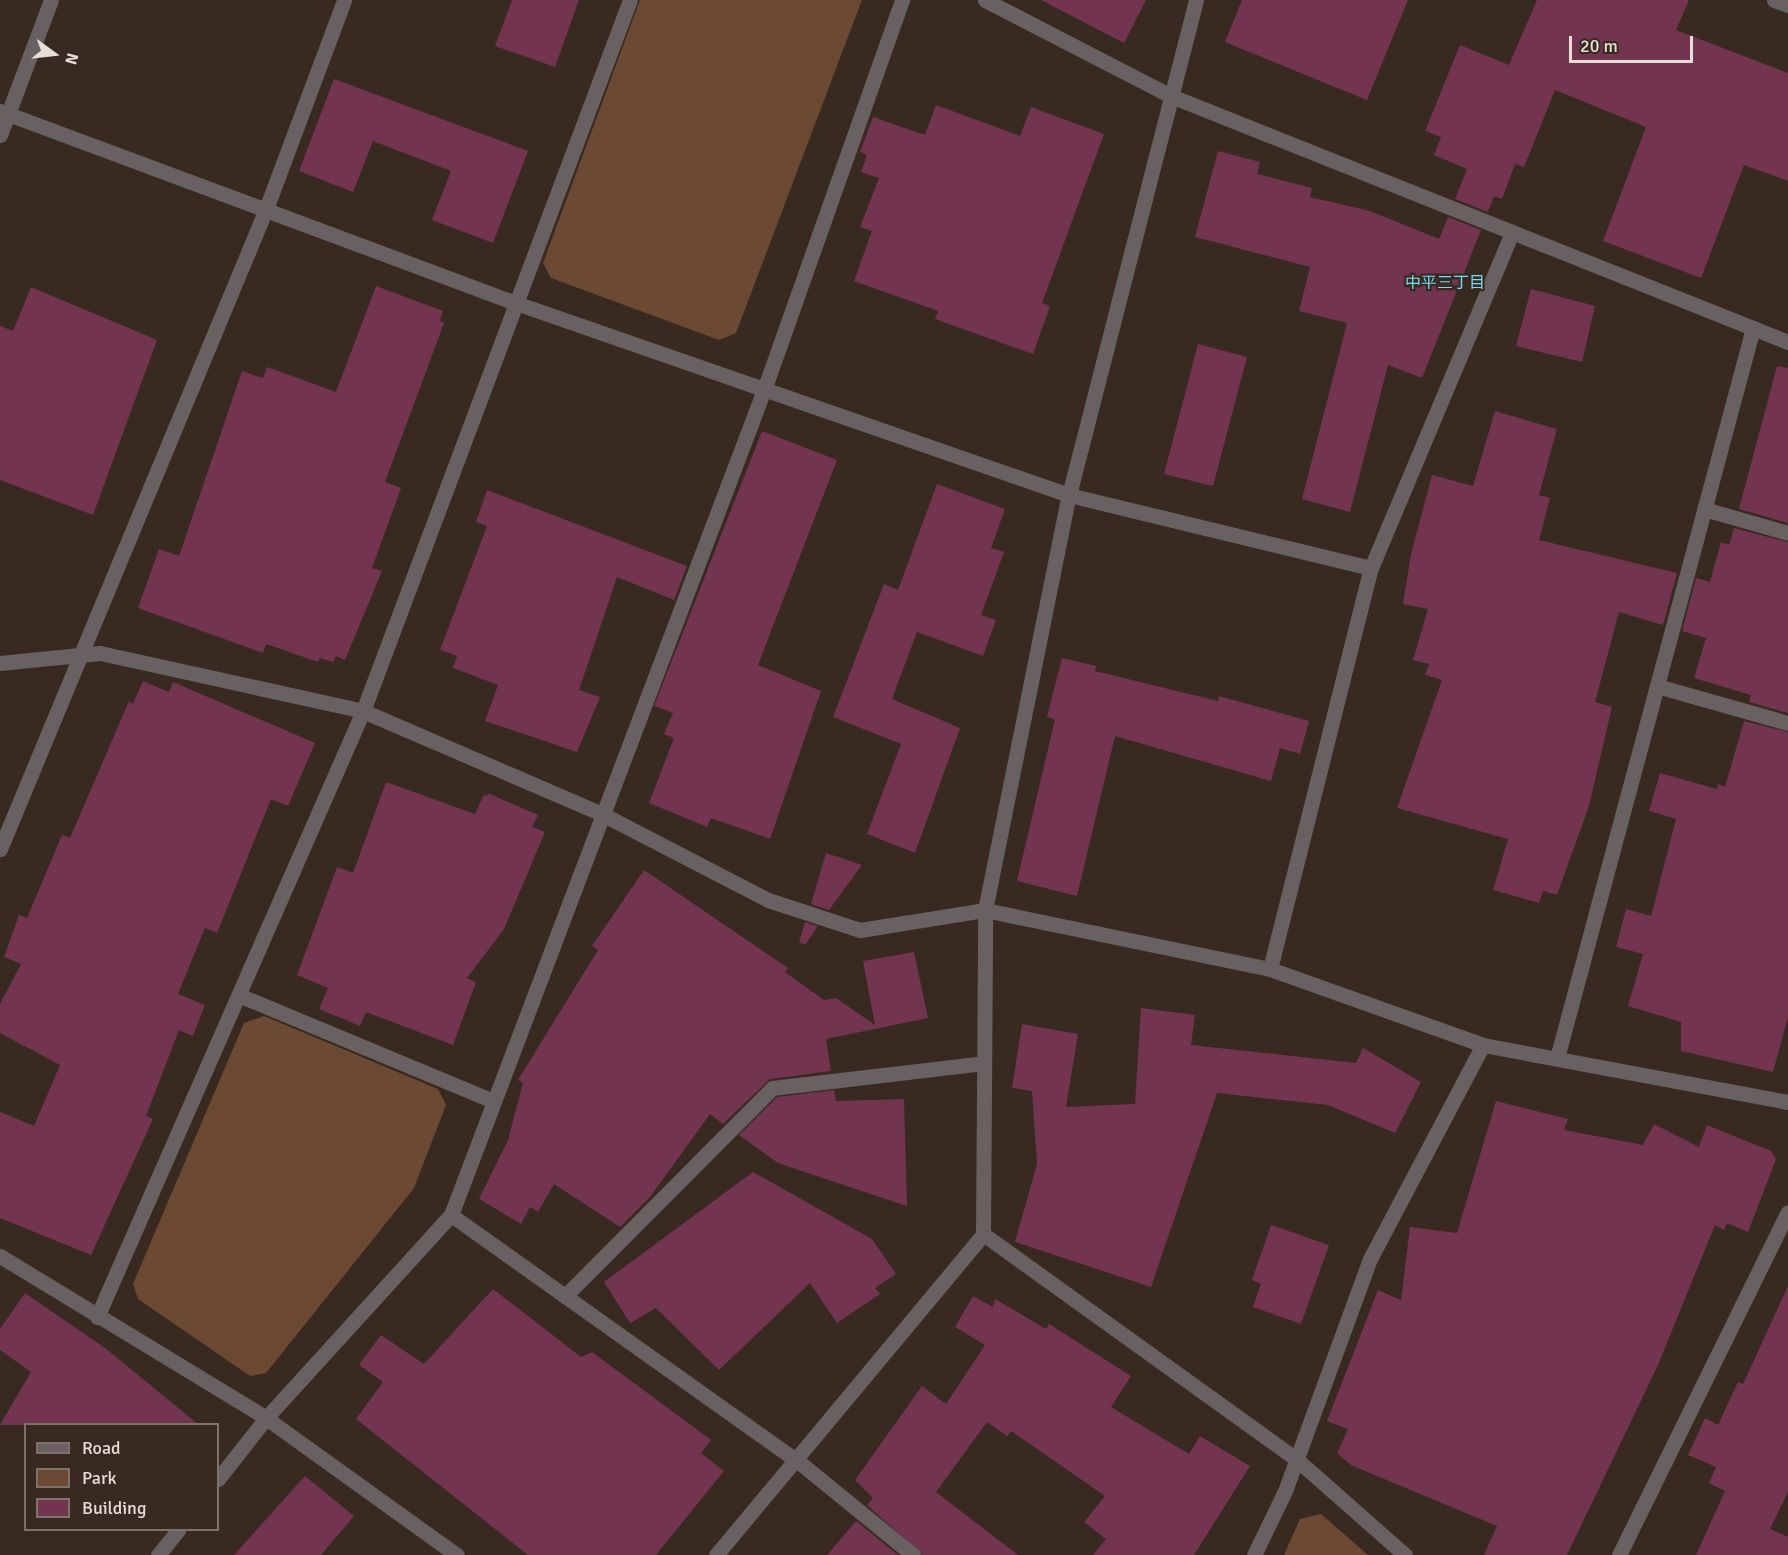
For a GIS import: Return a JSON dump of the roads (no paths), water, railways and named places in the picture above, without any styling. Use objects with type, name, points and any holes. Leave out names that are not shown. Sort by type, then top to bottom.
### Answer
[{"type":"street","points":[[0,135],[4,111],[51,0]]},
{"type":"street","points":[[0,849],[266,209],[344,0]]},
{"type":"street","points":[[98,1317],[241,996],[363,711],[513,302],[630,0]]},
{"type":"street","points":[[219,1478],[266,1418],[451,1215],[491,1100],[604,816],[765,387],[902,0]]},
{"type":"street","points":[[985,0],[1171,96],[1788,342]]},
{"type":"street","points":[[716,1555],[799,1462],[983,1234],[985,910],[1069,495],[1196,0]]},
{"type":"street","points":[[1774,0],[1788,5]]},
{"type":"street","points":[[4,111],[513,302],[765,387],[1069,495],[1371,568]]},
{"type":"street","points":[[1270,969],[1371,568],[1512,232]]},
{"type":"street","points":[[1557,1058],[1753,328]]},
{"type":"street","points":[[1704,509],[1788,533]]},
{"type":"street","points":[[0,663],[100,653],[363,711],[604,816],[768,900],[860,930],[985,910],[1270,969],[1483,1045],[1788,1102]]},
{"type":"street","points":[[1657,686],[1788,723]]},
{"type":"street","points":[[241,996],[491,1100]]},
{"type":"street","points":[[1254,1555],[1295,1458],[1370,1259],[1483,1045]]},
{"type":"street","points":[[565,1296],[772,1088],[984,1063]]},
{"type":"street","points":[[1619,1555],[1788,1212]]},
{"type":"street","points":[[451,1215],[799,1462],[913,1555]]},
{"type":"street","points":[[983,1234],[1295,1458],[1406,1555]]},
{"type":"street","points":[[0,1256],[266,1418],[457,1555]]},
{"type":"street","points":[[158,1555],[177,1531]]},
{"type":"district","name":"中平三丁目","points":[[1445,283]]}]
